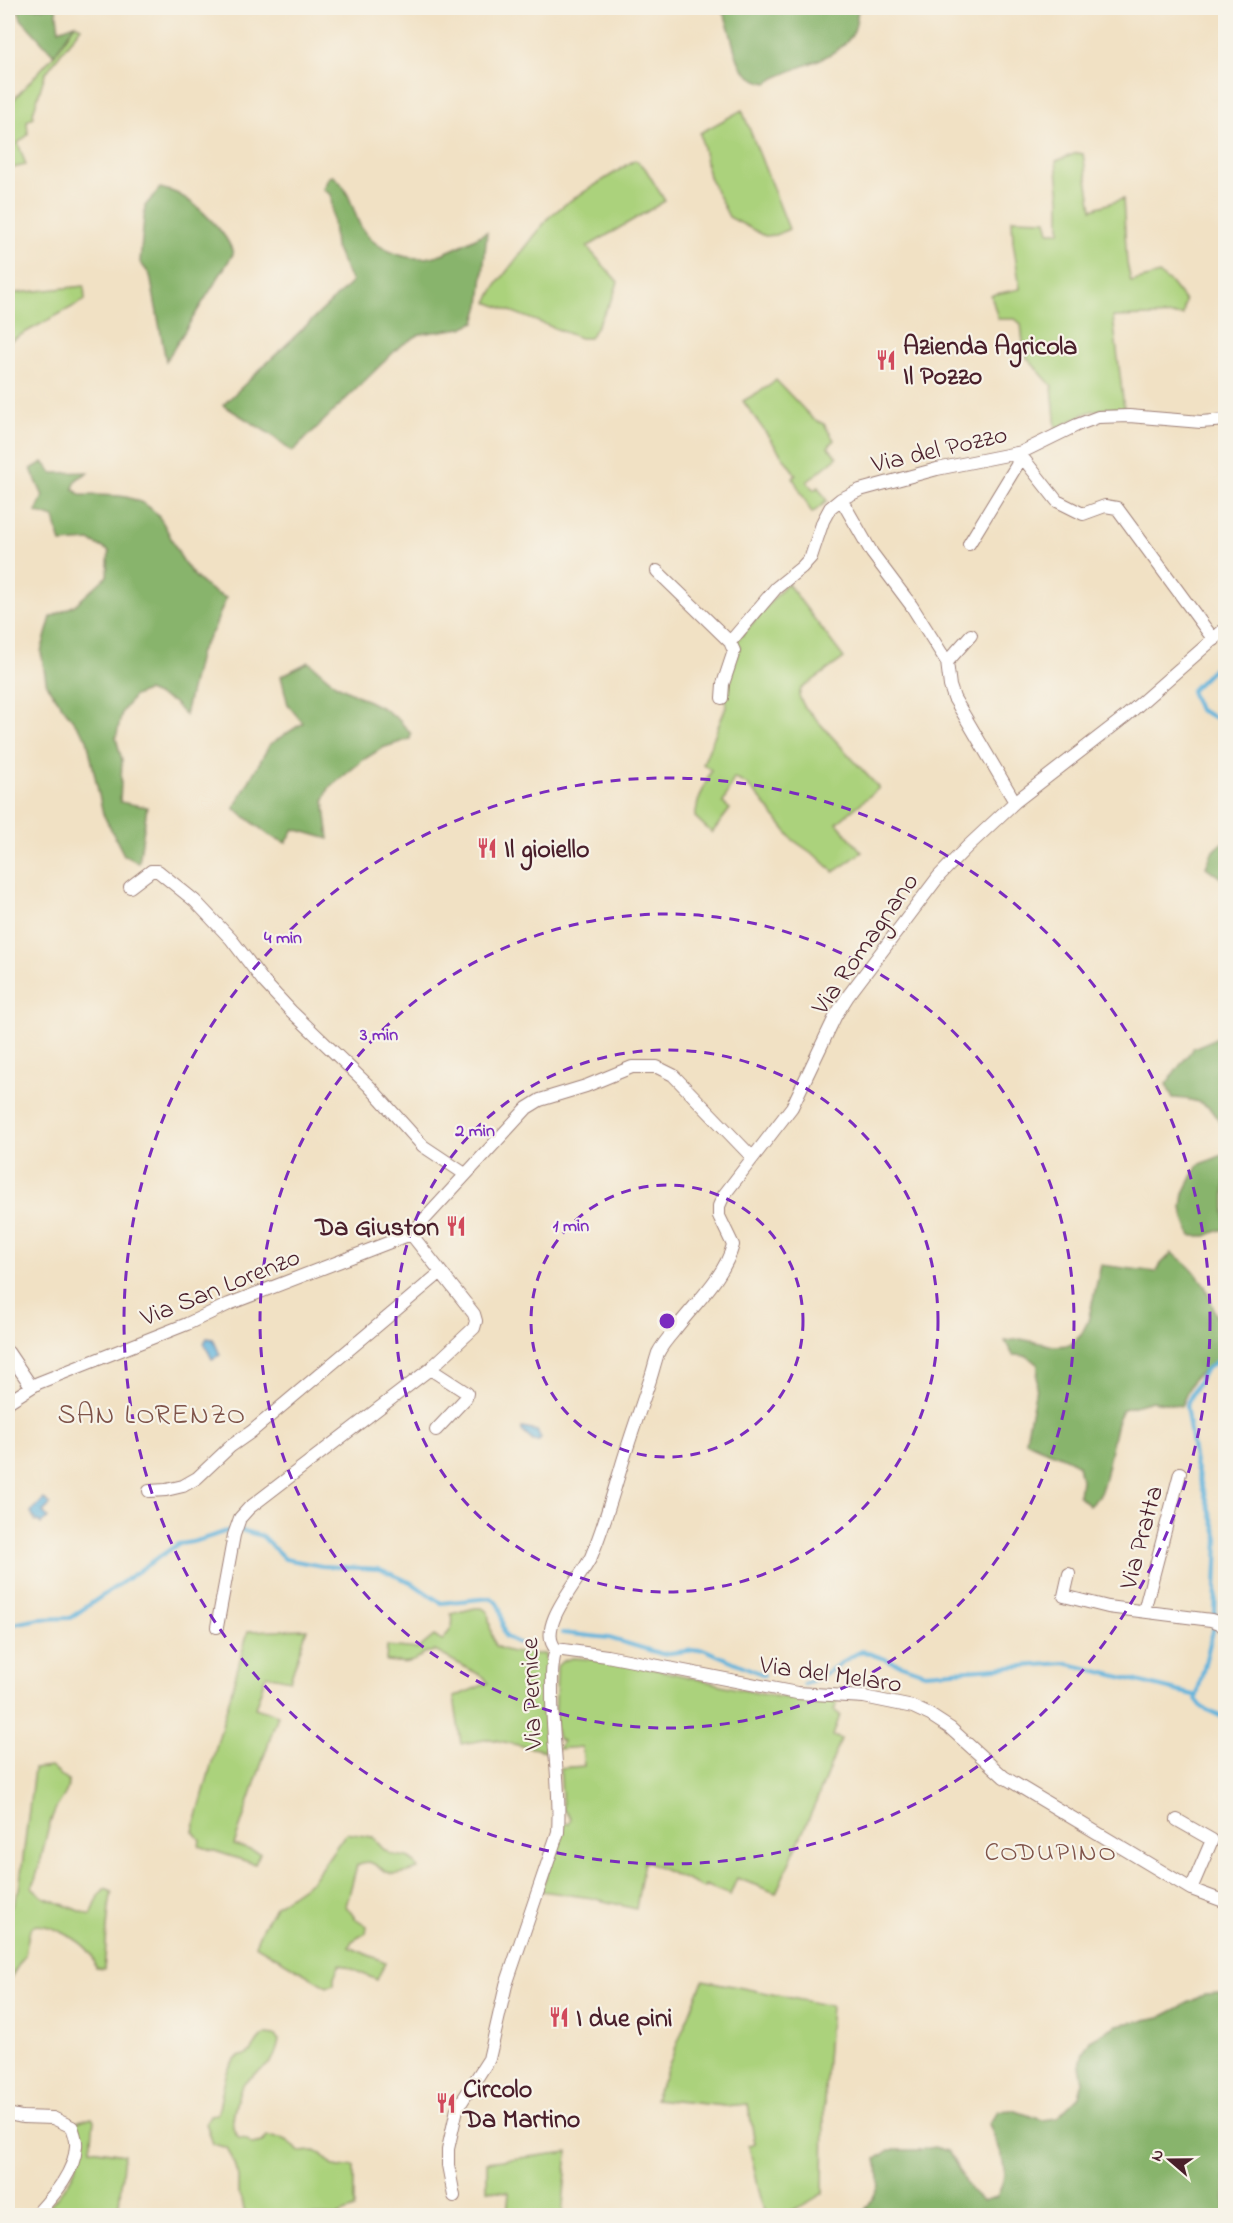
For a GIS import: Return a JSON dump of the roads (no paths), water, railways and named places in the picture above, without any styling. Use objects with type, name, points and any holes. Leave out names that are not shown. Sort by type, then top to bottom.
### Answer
[{"type":"street","name":"Via del Pozzo","points":[[841,499],[860,490],[937,469],[1018,453],[1098,417],[1129,416],[1202,422],[1226,420]]},
{"type":"street","points":[[969,544],[1017,465],[1018,453]]},
{"type":"street","points":[[1018,453],[1057,501],[1073,511],[1083,514],[1105,506],[1117,508],[1214,640]]},
{"type":"street","points":[[730,642],[776,588],[811,557],[830,508],[841,499],[872,553],[911,605],[947,662],[954,698],[1015,802]]},
{"type":"street","points":[[657,571],[730,642],[734,651],[723,684],[722,698]]},
{"type":"street","name":"Via Romagnano","points":[[752,1157],[792,1107],[836,1015],[854,987],[939,876],[1015,802],[1126,716],[1226,628]]},
{"type":"street","points":[[947,662],[971,635]]},
{"type":"street","points":[[130,887],[151,871],[158,871],[195,900],[231,939],[264,982],[369,1086],[423,1146],[465,1174]]},
{"type":"street","name":"Via San Lorenzo","points":[[8,1402],[31,1386],[187,1324],[230,1304],[411,1234],[527,1108],[632,1067],[646,1066],[666,1071],[684,1085],[752,1157]]},
{"type":"street","name":"Via Pernice","points":[[453,2196],[448,2149],[457,2109],[489,2059],[506,1984],[558,1833],[559,1807],[552,1727],[553,1647],[548,1636],[550,1627],[557,1611],[586,1568],[606,1521],[658,1353],[729,1259],[733,1245],[719,1216],[719,1206],[724,1195],[744,1172],[752,1157]]},
{"type":"street","points":[[217,1627],[234,1535],[240,1518],[249,1508],[429,1369],[474,1328],[476,1321],[474,1314],[411,1234]]},
{"type":"street","points":[[149,1491],[183,1486],[197,1478],[231,1446],[251,1432],[440,1273]]},
{"type":"street","points":[[8,1352],[31,1386]]},
{"type":"street","points":[[429,1369],[467,1393],[466,1398],[436,1430]]},
{"type":"street","name":"Via Pratta","points":[[1144,1611],[1180,1473]]},
{"type":"street","name":"Via Pratta","points":[[1069,1574],[1065,1596],[1108,1607],[1211,1620],[1220,1623],[1226,1630]]},
{"type":"street","name":"Via del Melaro","points":[[553,1647],[796,1693],[864,1697],[913,1707],[950,1728],[1004,1777],[1191,1888],[1226,1902]]},
{"type":"street","points":[[1177,1821],[1212,1839],[1191,1888]]},
{"type":"street","points":[[8,2114],[53,2118],[72,2127],[77,2143],[68,2174],[35,2216]]},
{"type":"water","points":[[207,1338],[213,1339],[220,1355],[212,1359],[204,1343]]},
{"type":"water","points":[[522,1428],[537,1431],[541,1438],[539,1441],[533,1441],[522,1431]]},
{"type":"water","points":[[44,1499],[50,1505],[43,1512],[48,1518],[41,1524],[36,1522],[31,1512]]},
{"type":"waterway","points":[[1226,656],[1191,691],[1199,710],[1226,723]]},
{"type":"waterway","points":[[1215,1614],[1218,1538],[1195,1464],[1186,1405],[1205,1370],[1226,1354]]},
{"type":"waterway","points":[[8,1625],[39,1619],[70,1618],[178,1544],[231,1530]]},
{"type":"waterway","points":[[240,1530],[262,1536],[285,1559],[322,1566],[380,1569],[412,1583],[441,1603],[490,1598],[498,1605],[506,1637],[521,1644]]},
{"type":"waterway","points":[[1214,1627],[1196,1699],[1203,1708],[1226,1719]]},
{"type":"waterway","points":[[562,1633],[609,1638],[662,1654],[703,1649],[764,1675]]},
{"type":"waterway","points":[[804,1684],[862,1651],[925,1673],[1065,1663],[1197,1696]]},
{"type":"place","name":"Azienda Agricola Il Pozzo","points":[[886,360]]},
{"type":"place","name":"Il gioiello","points":[[487,848]]},
{"type":"place","name":"Da Giuston","points":[[456,1226]]},
{"type":"place","name":"I due pini","points":[[559,2017]]},
{"type":"place","name":"Circolo Da Martino","points":[[446,2103]]},
{"type":"district","name":"SAN LORENZO","points":[[152,1413]]},
{"type":"district","name":"CODUPINO","points":[[1051,1851]]}]
